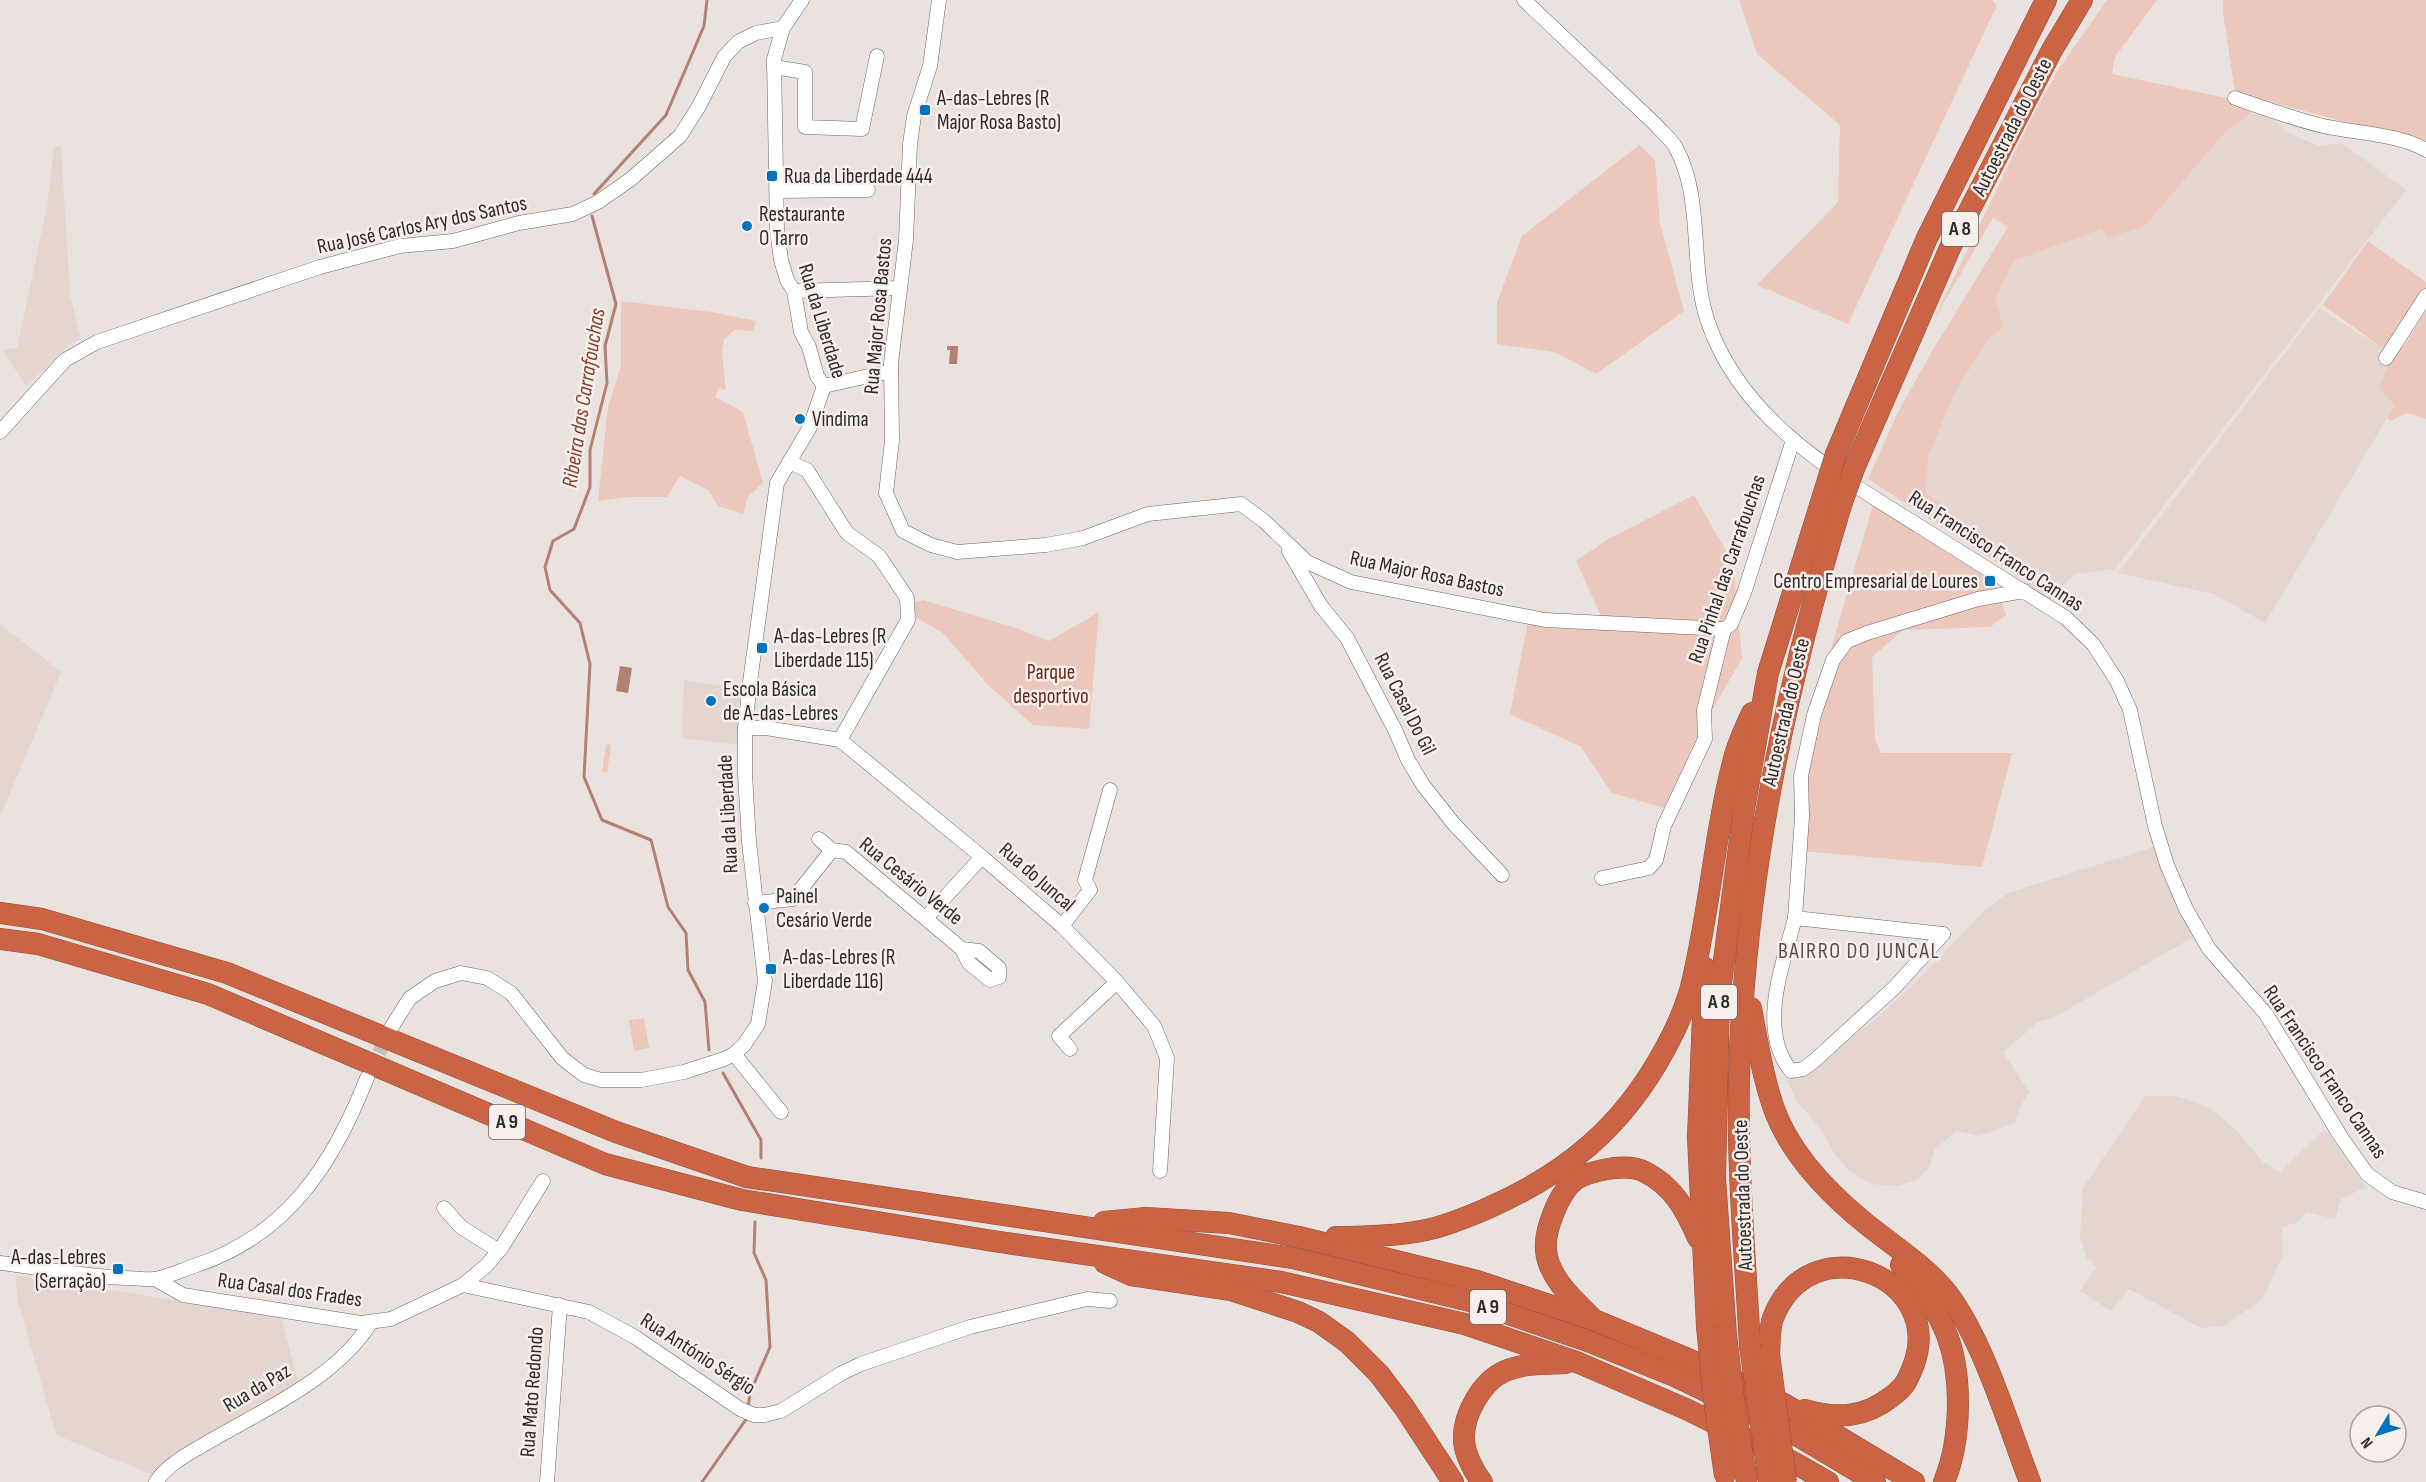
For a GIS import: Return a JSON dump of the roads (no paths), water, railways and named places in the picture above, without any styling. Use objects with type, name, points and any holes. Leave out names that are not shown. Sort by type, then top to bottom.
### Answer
[{"type":"highway","name":"Autoestrada do Oeste","points":[[1769,1482],[1759,1350],[1740,1178],[1739,1078],[1744,978],[1765,812],[1832,499],[1836,454],[1927,238],[2046,0]]},
{"type":"highway","name":"Autoestrada do Oeste","points":[[1747,1482],[1726,1335],[1715,1178],[1719,998],[1744,808],[1768,673],[1832,499],[1855,466],[1950,248],[2052,50],[2082,0]]},
{"type":"highway","points":[[1299,1237],[1363,1237],[1427,1230],[1471,1215],[1514,1197],[1548,1178],[1583,1152],[1620,1115],[1648,1081],[1675,1030],[1690,992],[1709,899],[1724,803],[1736,753],[1768,673]]},
{"type":"highway","points":[[1709,899],[1698,1137],[1707,1326],[1713,1399],[1725,1480]]},
{"type":"highway","name":"A 9","points":[[0,913],[42,919],[227,973],[616,1132],[747,1178],[1293,1258],[1470,1301],[1588,1341],[1677,1377],[1800,1437],[1875,1482]]},
{"type":"highway","name":"A 9","points":[[0,939],[38,944],[208,994],[605,1164],[742,1200],[1293,1284],[1465,1324],[1579,1363],[1686,1409],[1828,1482]]},
{"type":"highway","points":[[1744,978],[1764,1074],[1774,1107],[1793,1148],[1823,1185],[1863,1222],[1920,1266],[1947,1293],[1968,1327],[2030,1482]]},
{"type":"highway","points":[[1594,1320],[1564,1290],[1554,1274],[1546,1251],[1549,1221],[1574,1181],[1603,1169],[1623,1167],[1643,1170],[1674,1194],[1687,1213],[1703,1249]]},
{"type":"highway","points":[[1069,1226],[1146,1218],[1229,1223],[1299,1237],[1477,1281],[1594,1320],[1688,1359],[1784,1404],[1914,1482]]},
{"type":"highway","points":[[1863,1222],[1918,1285],[1934,1309],[1947,1336],[1954,1364],[1958,1415],[1948,1474]]},
{"type":"highway","points":[[1082,1253],[1131,1275],[1231,1290],[1298,1312],[1319,1322],[1347,1342],[1379,1374],[1404,1407],[1453,1482]]},
{"type":"highway","points":[[1784,1404],[1820,1414],[1852,1415],[1877,1408],[1906,1386],[1919,1349],[1917,1323],[1903,1294],[1873,1272],[1847,1267],[1828,1268],[1809,1275],[1790,1289],[1759,1350],[1786,1482]]},
{"type":"highway","points":[[1482,1482],[1475,1473],[1464,1440],[1470,1410],[1482,1388],[1504,1371],[1528,1365],[1579,1363]]},
{"type":"street","name":"Rua da Liberdade","points":[[734,1054],[744,1045],[758,1024],[765,981],[755,903],[746,797],[745,728],[777,483],[810,428],[824,386],[817,376],[809,347],[801,332],[794,291],[787,280],[781,260],[777,230],[774,59],[783,28],[802,0]]},
{"type":"street","name":"Rua Major Rosa Bastos","points":[[939,0],[930,66],[914,116],[910,144],[906,240],[891,371],[892,441],[886,493],[903,531],[931,545],[957,552],[1046,545],[1083,538],[1148,514],[1241,504],[1264,521],[1306,562],[1351,582],[1545,620],[1724,630]]},
{"type":"street","name":"Rua Francisco Franco Cannas","points":[[1524,0],[1655,124],[1675,146],[1688,176],[1707,320],[1720,352],[1747,392],[1774,424],[1866,493],[2066,618],[2094,645],[2117,681],[2130,710],[2155,826],[2166,865],[2186,909],[2209,949],[2266,1014],[2341,1137],[2367,1174],[2392,1192],[2423,1204]]},
{"type":"street","name":"Rua José Carlos Ary dos Santos","points":[[0,432],[65,360],[97,342],[321,267],[400,246],[453,241],[519,223],[573,214],[598,202],[631,178],[680,136],[699,106],[724,57],[738,42],[756,33],[783,28]]},
{"type":"street","points":[[774,67],[805,72],[805,127],[862,129],[877,56]]},
{"type":"street","points":[[2235,98],[2322,126],[2400,141],[2426,150]]},
{"type":"street","points":[[777,191],[867,190]]},
{"type":"street","points":[[794,291],[900,288]]},
{"type":"street","points":[[2386,358],[2426,296]]},
{"type":"street","points":[[824,386],[891,371]]},
{"type":"street","name":"Rua Pinhal das Carrafouchas","points":[[1602,878],[1649,868],[1656,860],[1664,826],[1704,739],[1704,710],[1724,630],[1731,624],[1744,593],[1793,440]]},
{"type":"street","points":[[745,728],[766,728],[840,740],[908,620],[907,598],[879,556],[847,533],[807,470],[789,462]]},
{"type":"street","name":"Rua Casal Do Gil","points":[[1284,541],[1312,592],[1347,638],[1382,703],[1408,760],[1423,785],[1453,823],[1502,875]]},
{"type":"street","points":[[1795,918],[1943,934],[1895,987],[1814,1061],[1803,1069],[1791,1071],[1783,1061],[1774,1031],[1776,996],[1795,918],[1802,817],[1801,776],[1814,715],[1833,660],[1847,641],[1867,633],[1978,600],[2024,591]]},
{"type":"street","name":"Rua do Juncal","points":[[840,740],[1062,926],[1117,982],[1154,1026],[1167,1058],[1160,1171]]},
{"type":"street","points":[[1062,926],[1090,890],[1085,880],[1110,790]]},
{"type":"street","name":"Rua Cesário Verde","points":[[819,838],[832,850],[846,852],[963,949]]},
{"type":"street","name":"Rua Cesário Verde","points":[[755,903],[793,899],[832,850]]},
{"type":"street","points":[[926,918],[982,857]]},
{"type":"street","points":[[392,1028],[410,998],[435,981],[461,973],[487,978],[511,993],[562,1058],[584,1075],[602,1080],[641,1080],[684,1072],[734,1054],[782,1112]]},
{"type":"street","points":[[1070,1049],[1054,1032],[1117,982]]},
{"type":"street","points":[[0,1263],[99,1277],[155,1279],[213,1260],[253,1239],[282,1215],[320,1173],[367,1078]]},
{"type":"street","name":"Rua Casal dos Frades","points":[[155,1279],[183,1295],[361,1323],[391,1319],[463,1285],[487,1265],[499,1251],[543,1180]]},
{"type":"street","points":[[444,1208],[461,1227],[499,1251]]},
{"type":"street","name":"Rua António Sérgio","points":[[463,1285],[589,1312],[617,1327],[740,1409],[754,1415],[781,1411],[851,1368],[970,1327],[1087,1299],[1110,1301]]},
{"type":"street","name":"Rua Mato Redondo","points":[[547,1482],[560,1305]]},
{"type":"street","name":"Rua da Paz","points":[[156,1482],[176,1461],[282,1401],[343,1357],[363,1336],[371,1322]]},
{"type":"waterway","name":"Ribeira das Carrafouchas","points":[[594,194],[666,115],[704,26],[707,0]]},
{"type":"waterway","name":"Ribeira das Carrafouchas","points":[[592,216],[616,304],[605,346],[607,383],[590,450],[590,487],[574,529],[553,541],[545,567],[550,590],[580,623],[590,664],[584,777],[602,820],[651,840],[668,907],[686,933],[688,970],[705,1002],[709,1050]]},
{"type":"waterway","name":"Ribeira das Carrafouchas","points":[[723,1073],[761,1140],[761,1158]]},
{"type":"waterway","name":"Ribeira das Carrafouchas","points":[[748,1408],[750,1393],[770,1347],[766,1280],[754,1253],[755,1222]]},
{"type":"waterway","name":"Ribeira das Carrafouchas","points":[[702,1482],[747,1418]]},
{"type":"tunnel","points":[[370,1072],[389,1032]]},
{"type":"place","name":"A-das-Lebres (R Major Rosa Basto)","points":[[925,110]]},
{"type":"place","name":"Rua da Liberdade 444","points":[[772,176]]},
{"type":"place","name":"Restaurante O Tarro","points":[[747,226]]},
{"type":"place","name":"Vindima","points":[[800,419]]},
{"type":"place","name":"Centro Empresarial de Loures","points":[[1990,581]]},
{"type":"place","name":"A-das-Lebres (R Liberdade 115)","points":[[762,648]]},
{"type":"place","name":"Escola Básica de A-das-Lebres","points":[[711,701]]},
{"type":"place","name":"Painel Cesário Verde","points":[[764,908]]},
{"type":"place","name":"A-das-Lebres (R Liberdade 116)","points":[[771,969]]},
{"type":"place","name":"A-das-Lebres (Serração)","points":[[118,1269]]},
{"type":"district","name":"BAIRRO DO JUNCAL","points":[[1859,951]]},
{"type":"park label","name":"Parque desportivo","points":[[1051,684]]}]
